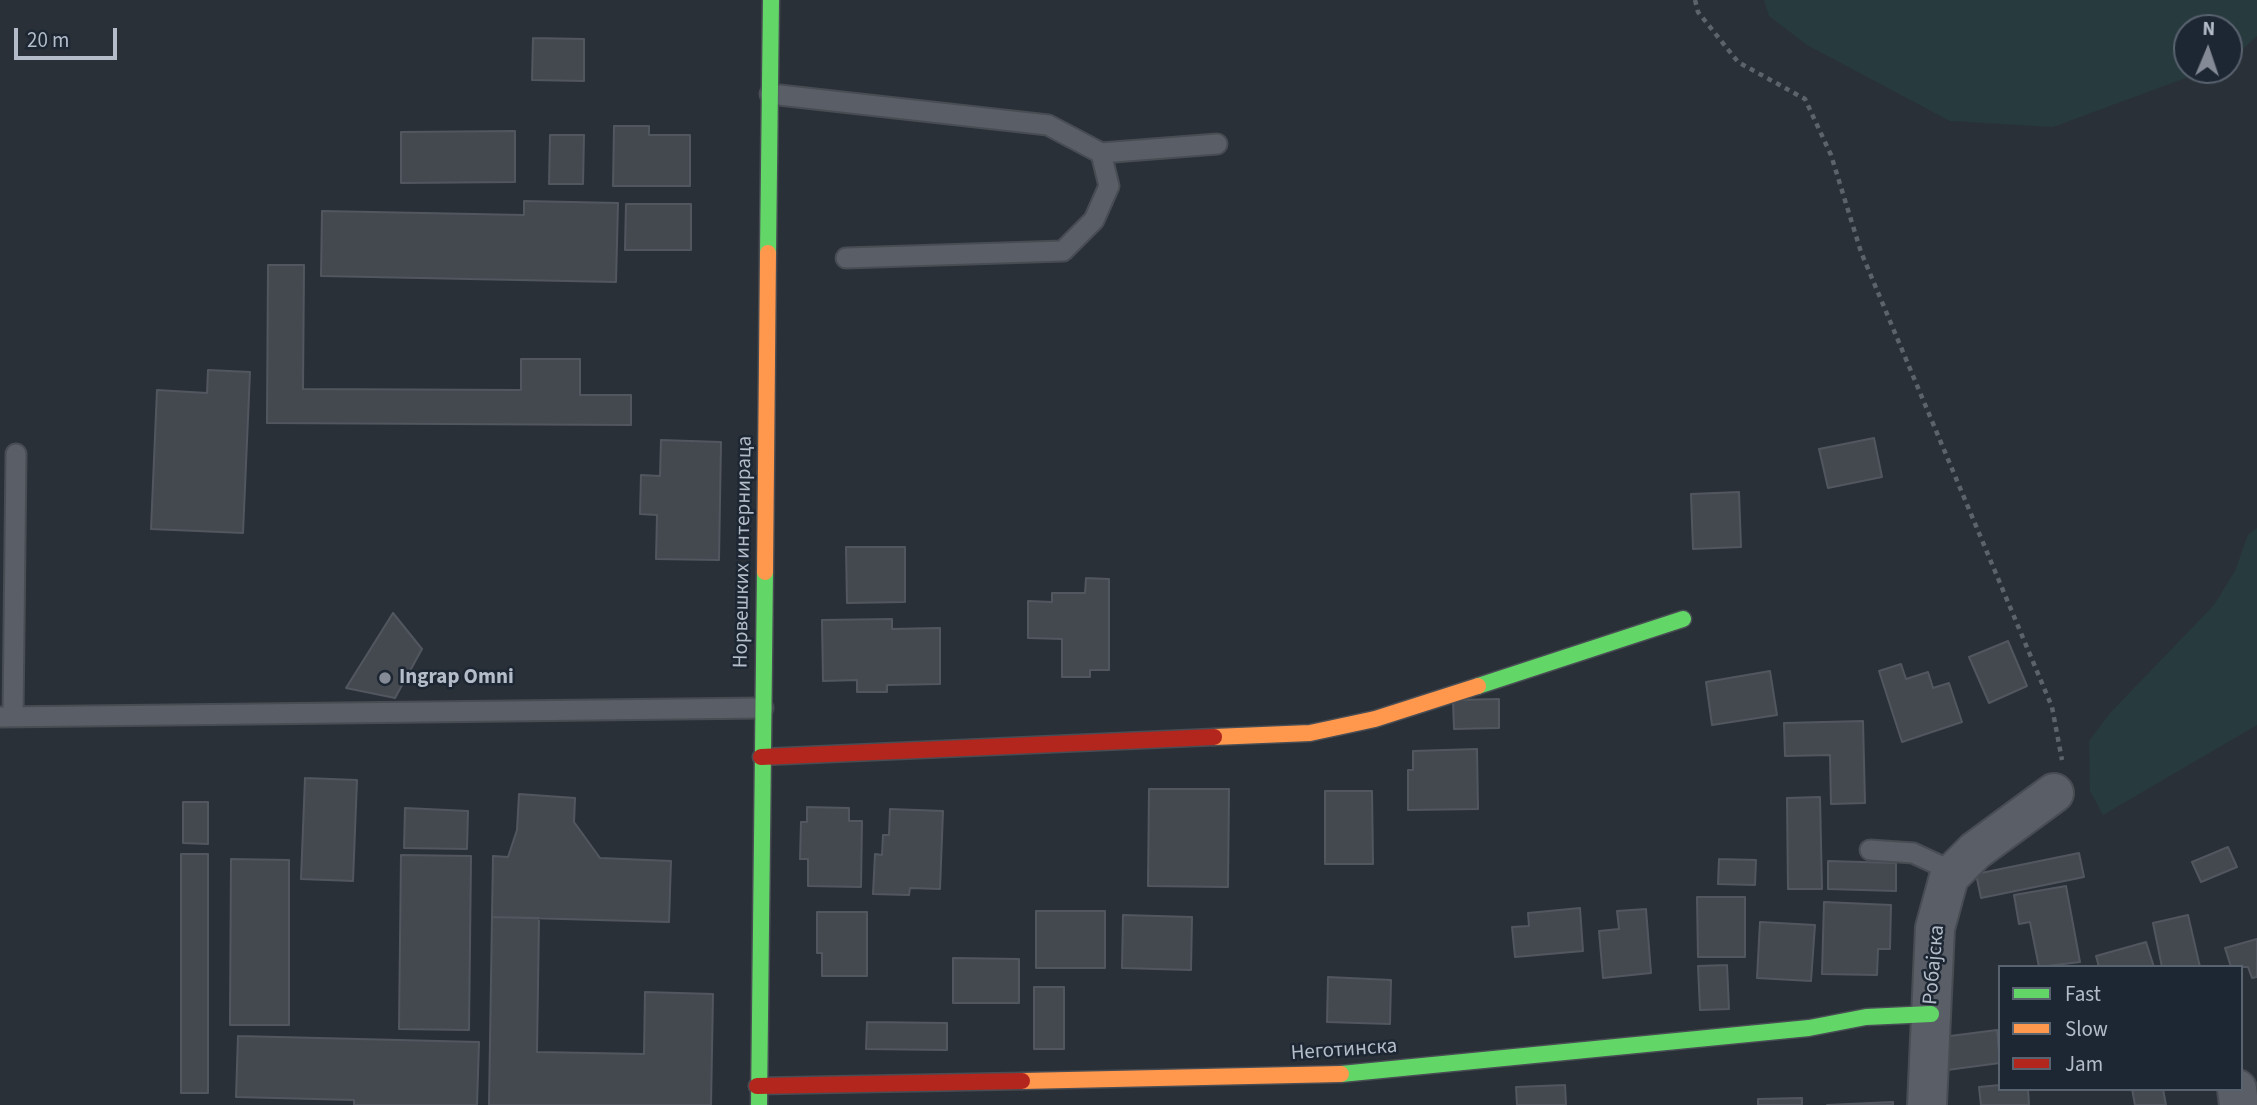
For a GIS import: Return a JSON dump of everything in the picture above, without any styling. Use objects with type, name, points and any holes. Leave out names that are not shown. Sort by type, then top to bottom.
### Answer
[{"type":"street","name":"Норвешких интернираца","points":[[759,1105],[757,1086],[771,0]]},
{"type":"street","points":[[761,757],[1310,733],[1375,719],[1683,619]]},
{"type":"street","name":"Робајска","points":[[1927,1105],[1935,928],[1949,877],[1975,851],[2054,793]]},
{"type":"street","name":"Неготинска","points":[[757,1086],[1334,1075],[1809,1028],[1866,1017],[1931,1014]]},
{"type":"lane","points":[[770,94],[1048,125],[1101,153],[1217,144]]},
{"type":"lane","points":[[846,258],[1063,251],[1094,220],[1109,186],[1101,153]]},
{"type":"lane","points":[[16,454],[7,717],[763,708]]},
{"type":"lane","points":[[1871,850],[1913,853],[1954,872]]},
{"type":"path","points":[[1695,0],[1698,12],[1738,62],[1805,99],[1831,155],[1861,252],[2052,707],[2062,760],[2054,793]]},
{"type":"green space","points":[[1764,0],[2257,0],[2257,36],[2243,49],[2243,14],[2173,14],[2173,83],[2053,127],[1950,121],[1807,45],[1769,16]]},
{"type":"green space","points":[[2257,528],[2257,725],[2103,815],[2090,791],[2089,741],[2111,712],[2214,605],[2235,571],[2248,535]]},
{"type":"building","points":[[533,38],[584,39],[584,81],[532,80]]},
{"type":"building","points":[[614,126],[649,126],[649,135],[690,135],[690,186],[613,186]]},
{"type":"building","points":[[515,131],[515,182],[401,183],[401,132]]},
{"type":"building","points":[[550,135],[584,135],[583,184],[549,184]]},
{"type":"building","points":[[524,201],[618,203],[616,282],[321,276],[322,211],[524,215]]},
{"type":"building","points":[[626,204],[691,204],[691,250],[625,250]]},
{"type":"building","points":[[268,265],[304,265],[303,389],[521,390],[521,359],[580,359],[580,395],[631,395],[631,425],[267,423]]},
{"type":"building","points":[[208,370],[250,372],[243,533],[151,529],[157,390],[207,393]]},
{"type":"building","points":[[1874,438],[1882,477],[1828,488],[1819,449]]},
{"type":"building","points":[[661,440],[721,442],[719,560],[656,559],[657,515],[640,514],[641,475],[660,476]]},
{"type":"building","points":[[1739,492],[1741,547],[1693,549],[1691,494]]},
{"type":"building","points":[[846,547],[905,547],[905,602],[847,603]]},
{"type":"building","points":[[1086,578],[1109,579],[1109,670],[1090,670],[1090,677],[1062,677],[1062,639],[1028,638],[1028,601],[1052,602],[1052,593],[1085,593]]},
{"type":"building","points":[[393,613],[422,649],[395,698],[346,688]]},
{"type":"building","points":[[892,619],[892,629],[940,628],[940,684],[887,685],[887,692],[857,692],[857,680],[823,681],[822,620]]},
{"type":"building","points":[[2008,641],[2027,686],[1989,703],[1969,657]]},
{"type":"building","points":[[1901,664],[1906,679],[1928,672],[1933,688],[1949,683],[1962,722],[1902,742],[1879,671]]},
{"type":"building","points":[[1770,671],[1777,715],[1712,725],[1706,682]]},
{"type":"building","points":[[1499,699],[1499,728],[1454,729],[1453,700]]},
{"type":"building","points":[[1863,721],[1865,803],[1831,804],[1830,755],[1785,756],[1784,723]]},
{"type":"building","points":[[1477,749],[1478,809],[1408,810],[1408,770],[1413,770],[1413,751]]},
{"type":"building","points":[[305,778],[357,780],[353,881],[301,879]]},
{"type":"building","points":[[1149,789],[1229,789],[1228,887],[1148,886]]},
{"type":"building","points":[[1325,791],[1372,791],[1373,864],[1325,864]]},
{"type":"building","points":[[519,794],[575,798],[574,822],[600,858],[671,861],[669,922],[492,917],[493,856],[508,857],[517,830]]},
{"type":"building","points":[[1820,797],[1822,889],[1788,889],[1787,798]]},
{"type":"building","points":[[183,802],[208,802],[208,844],[183,843]]},
{"type":"building","points":[[807,807],[849,808],[849,821],[862,821],[861,887],[808,886],[808,859],[800,859],[801,822],[807,822]]},
{"type":"building","points":[[405,808],[468,811],[467,849],[404,848]]},
{"type":"building","points":[[890,809],[943,811],[940,889],[910,888],[909,895],[873,894],[875,854],[882,855],[883,835],[889,835]]},
{"type":"building","points":[[2228,847],[2237,867],[2201,882],[2192,862]]},
{"type":"building","points":[[2079,853],[2084,877],[1981,898],[1976,874]]},
{"type":"building","points":[[181,854],[208,854],[208,1093],[181,1093]]},
{"type":"building","points":[[401,855],[471,856],[469,1030],[399,1029]]},
{"type":"building","points":[[231,859],[289,860],[289,1025],[230,1025]]},
{"type":"building","points":[[1719,859],[1756,860],[1755,885],[1718,884]]},
{"type":"building","points":[[1828,861],[1896,863],[1896,891],[1828,889]]},
{"type":"building","points":[[2066,886],[2080,962],[2039,965],[2030,922],[2019,924],[2014,895]]},
{"type":"building","points":[[1697,897],[1745,897],[1745,957],[1698,957]]},
{"type":"building","points":[[1824,902],[1891,905],[1890,949],[1878,949],[1877,975],[1822,974]]},
{"type":"building","points":[[1580,908],[1583,951],[1515,957],[1512,927],[1529,926],[1528,913]]},
{"type":"building","points":[[1646,909],[1651,973],[1603,978],[1599,931],[1619,929],[1617,911]]},
{"type":"building","points":[[1036,911],[1105,911],[1105,968],[1036,968]]},
{"type":"building","points":[[817,912],[867,912],[867,976],[822,976],[822,953],[817,953]]},
{"type":"building","points":[[1123,915],[1192,917],[1191,970],[1122,968]]},
{"type":"building","points":[[2188,915],[2200,965],[2162,965],[2153,923]]},
{"type":"building","points":[[492,917],[539,918],[537,1052],[644,1054],[645,992],[713,994],[711,1105],[489,1105]]},
{"type":"building","points":[[1760,922],[1815,925],[1811,981],[1757,978]]},
{"type":"building","points":[[2257,939],[2257,977],[2252,978],[2248,967],[2230,965],[2225,948]]},
{"type":"building","points":[[2146,942],[2153,965],[2098,965],[2096,956]]},
{"type":"building","points":[[953,958],[1019,959],[1019,1003],[953,1003]]},
{"type":"building","points":[[1727,965],[1729,1009],[1700,1010],[1698,966]]},
{"type":"building","points":[[1328,977],[1391,980],[1390,1024],[1327,1022]]},
{"type":"building","points":[[1034,987],[1064,987],[1064,1049],[1034,1049]]},
{"type":"building","points":[[867,1022],[947,1023],[947,1050],[866,1049]]},
{"type":"building","points":[[1997,1030],[1998,1063],[1947,1070],[1942,1037]]},
{"type":"building","points":[[238,1036],[479,1042],[477,1105],[354,1105],[354,1100],[236,1097]]},
{"type":"building","points":[[1565,1085],[1566,1105],[1517,1105],[1516,1087]]},
{"type":"building","points":[[1998,1085],[1998,1091],[2028,1091],[2029,1105],[1981,1105],[1979,1087]]},
{"type":"building","points":[[2132,1091],[2163,1091],[2166,1105],[2135,1105]]},
{"type":"building","points":[[1802,1098],[1802,1105],[1758,1105],[1758,1099]]},
{"type":"building","points":[[1893,1102],[1893,1105],[1827,1105]]},
{"type":"traffic: fast","points":[[768,253],[771,0]]},
{"type":"traffic: fast","points":[[759,1105],[765,572]]},
{"type":"traffic: fast","points":[[1478,686],[1683,619]]},
{"type":"traffic: fast","points":[[1341,1074],[1809,1028],[1866,1017],[1931,1014]]},
{"type":"traffic: slow","points":[[765,572],[768,253]]},
{"type":"traffic: slow","points":[[1214,737],[1310,733],[1375,719],[1478,686]]},
{"type":"traffic: slow","points":[[1022,1081],[1341,1074]]},
{"type":"traffic: jam","points":[[761,757],[1214,737]]},
{"type":"traffic: jam","points":[[757,1086],[1022,1081]]},
{"type":"place","name":"Ingrap Omni","points":[[385,678]]}]
